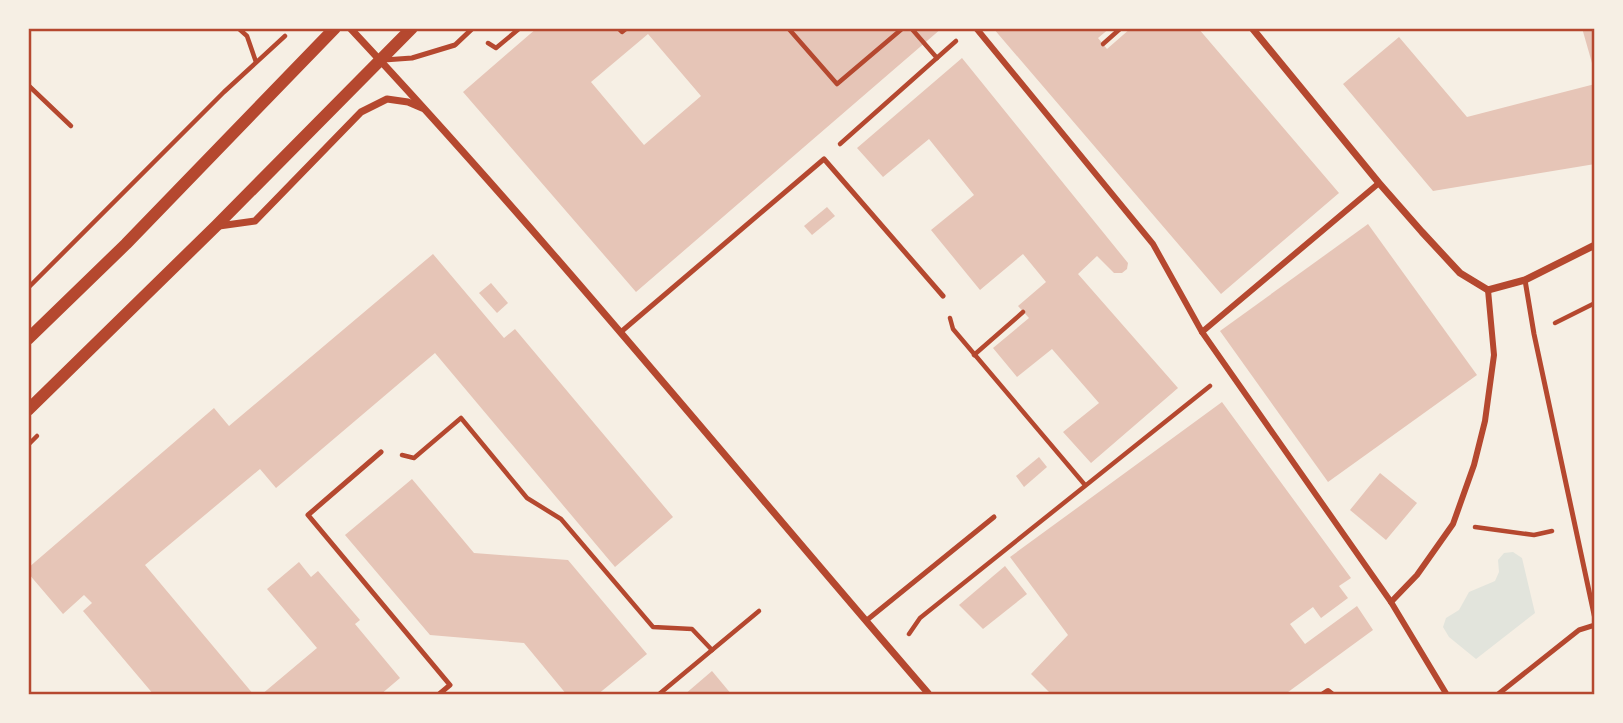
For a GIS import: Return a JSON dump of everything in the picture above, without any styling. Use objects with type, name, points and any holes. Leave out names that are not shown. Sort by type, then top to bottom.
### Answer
[{"type":"street","points":[[28,339],[125,244],[335,28]]},
{"type":"street","points":[[350,28],[622,331],[928,693]]},
{"type":"street","points":[[28,410],[216,226],[412,28]]},
{"type":"street","points":[[976,28],[1153,244],[1202,332],[1391,602],[1447,695]]},
{"type":"street","points":[[1252,28],[1378,183],[1461,273],[1488,290],[1525,280],[1595,245]]},
{"type":"street","points":[[216,226],[255,221],[361,113],[387,99],[408,102],[426,110]]},
{"type":"street","points":[[1202,332],[1378,183]]},
{"type":"street","points":[[1391,602],[1417,575],[1453,524],[1474,466],[1485,421],[1494,355],[1488,290]]},
{"type":"street","points":[[1322,695],[1328,691],[1333,695]]},
{"type":"lane","points":[[380,60],[412,58],[454,45],[473,28]]},
{"type":"lane","points":[[622,331],[824,159],[943,296]]},
{"type":"lane","points":[[1525,280],[1534,334],[1595,619]]},
{"type":"lane","points":[[381,452],[307,515],[450,685],[438,695]]},
{"type":"lane","points":[[867,620],[994,516]]},
{"type":"lane","points":[[1497,695],[1579,630],[1595,625]]},
{"type":"path","points":[[238,28],[247,36],[256,62]]},
{"type":"path","points":[[28,288],[256,62],[295,28]]},
{"type":"path","points":[[496,48],[520,28]]},
{"type":"path","points":[[618,28],[622,32],[627,28]]},
{"type":"path","points":[[788,28],[837,84],[903,28]]},
{"type":"path","points":[[911,28],[937,58]]},
{"type":"path","points":[[1103,44],[1121,28]]},
{"type":"path","points":[[824,159],[962,36]]},
{"type":"path","points":[[28,85],[71,126]]},
{"type":"path","points":[[943,296],[953,329],[1086,485]]},
{"type":"path","points":[[1534,334],[1595,303]]},
{"type":"path","points":[[974,355],[1023,312]]},
{"type":"path","points":[[900,660],[909,634],[920,618],[1229,370]]},
{"type":"path","points":[[381,452],[414,457],[461,418],[527,498],[561,519],[653,627],[692,629],[712,650]]},
{"type":"path","points":[[1453,524],[1534,536],[1575,526]]},
{"type":"path","points":[[658,695],[759,611]]},
{"type":"shaded area","points":[[1513,552],[1522,558],[1535,613],[1476,659],[1449,637],[1443,627],[1446,618],[1459,610],[1469,592],[1495,581],[1499,572],[1498,560],[1504,553]]},
{"type":"building","points":[[537,28],[942,28],[636,292],[463,92]],"holes":[[[648,34],[701,96],[644,145],[591,82]]]},
{"type":"building","points":[[993,28],[1110,28],[1098,38],[1107,49],[1131,28],[1198,28],[1339,193],[1221,294]]},
{"type":"building","points":[[1582,28],[1595,28],[1595,70],[1594,70]]},
{"type":"building","points":[[1399,37],[1467,117],[1595,84],[1595,164],[1433,191],[1343,84]]},
{"type":"building","points":[[962,58],[1128,263],[1127,269],[1122,273],[1114,273],[1097,256],[1078,274],[1178,388],[1091,463],[1063,432],[1099,403],[1052,349],[1017,377],[993,348],[1029,318],[1018,306],[1046,282],[1023,254],[980,290],[931,230],[974,195],[929,139],[883,177],[857,148]]},
{"type":"building","points":[[827,207],[835,216],[812,235],[804,226]]},
{"type":"building","points":[[1368,224],[1477,375],[1328,482],[1220,331]]},
{"type":"building","points":[[433,254],[504,338],[515,329],[673,517],[615,567],[435,353],[276,488],[260,469],[145,565],[254,695],[154,695],[83,611],[92,603],[84,595],[63,614],[28,573],[28,568],[214,408],[229,426]]},
{"type":"building","points":[[491,283],[508,303],[497,313],[479,293]]},
{"type":"building","points":[[1222,402],[1351,578],[1339,586],[1348,598],[1321,618],[1313,607],[1290,624],[1305,644],[1357,606],[1373,630],[1284,695],[1052,695],[1031,674],[1068,635],[1010,557]]},
{"type":"building","points":[[1039,457],[1047,467],[1024,487],[1016,476]]},
{"type":"building","points":[[1380,473],[1417,503],[1386,540],[1350,510]]},
{"type":"building","points":[[412,479],[474,553],[568,560],[647,654],[597,695],[567,695],[524,643],[430,635],[345,535]]},
{"type":"building","points":[[299,562],[311,577],[318,571],[360,620],[355,624],[400,678],[380,695],[261,695],[317,648],[267,589]]},
{"type":"building","points":[[1005,566],[1027,594],[983,629],[959,605]]},
{"type":"building","points":[[712,671],[732,695],[684,695]]}]
